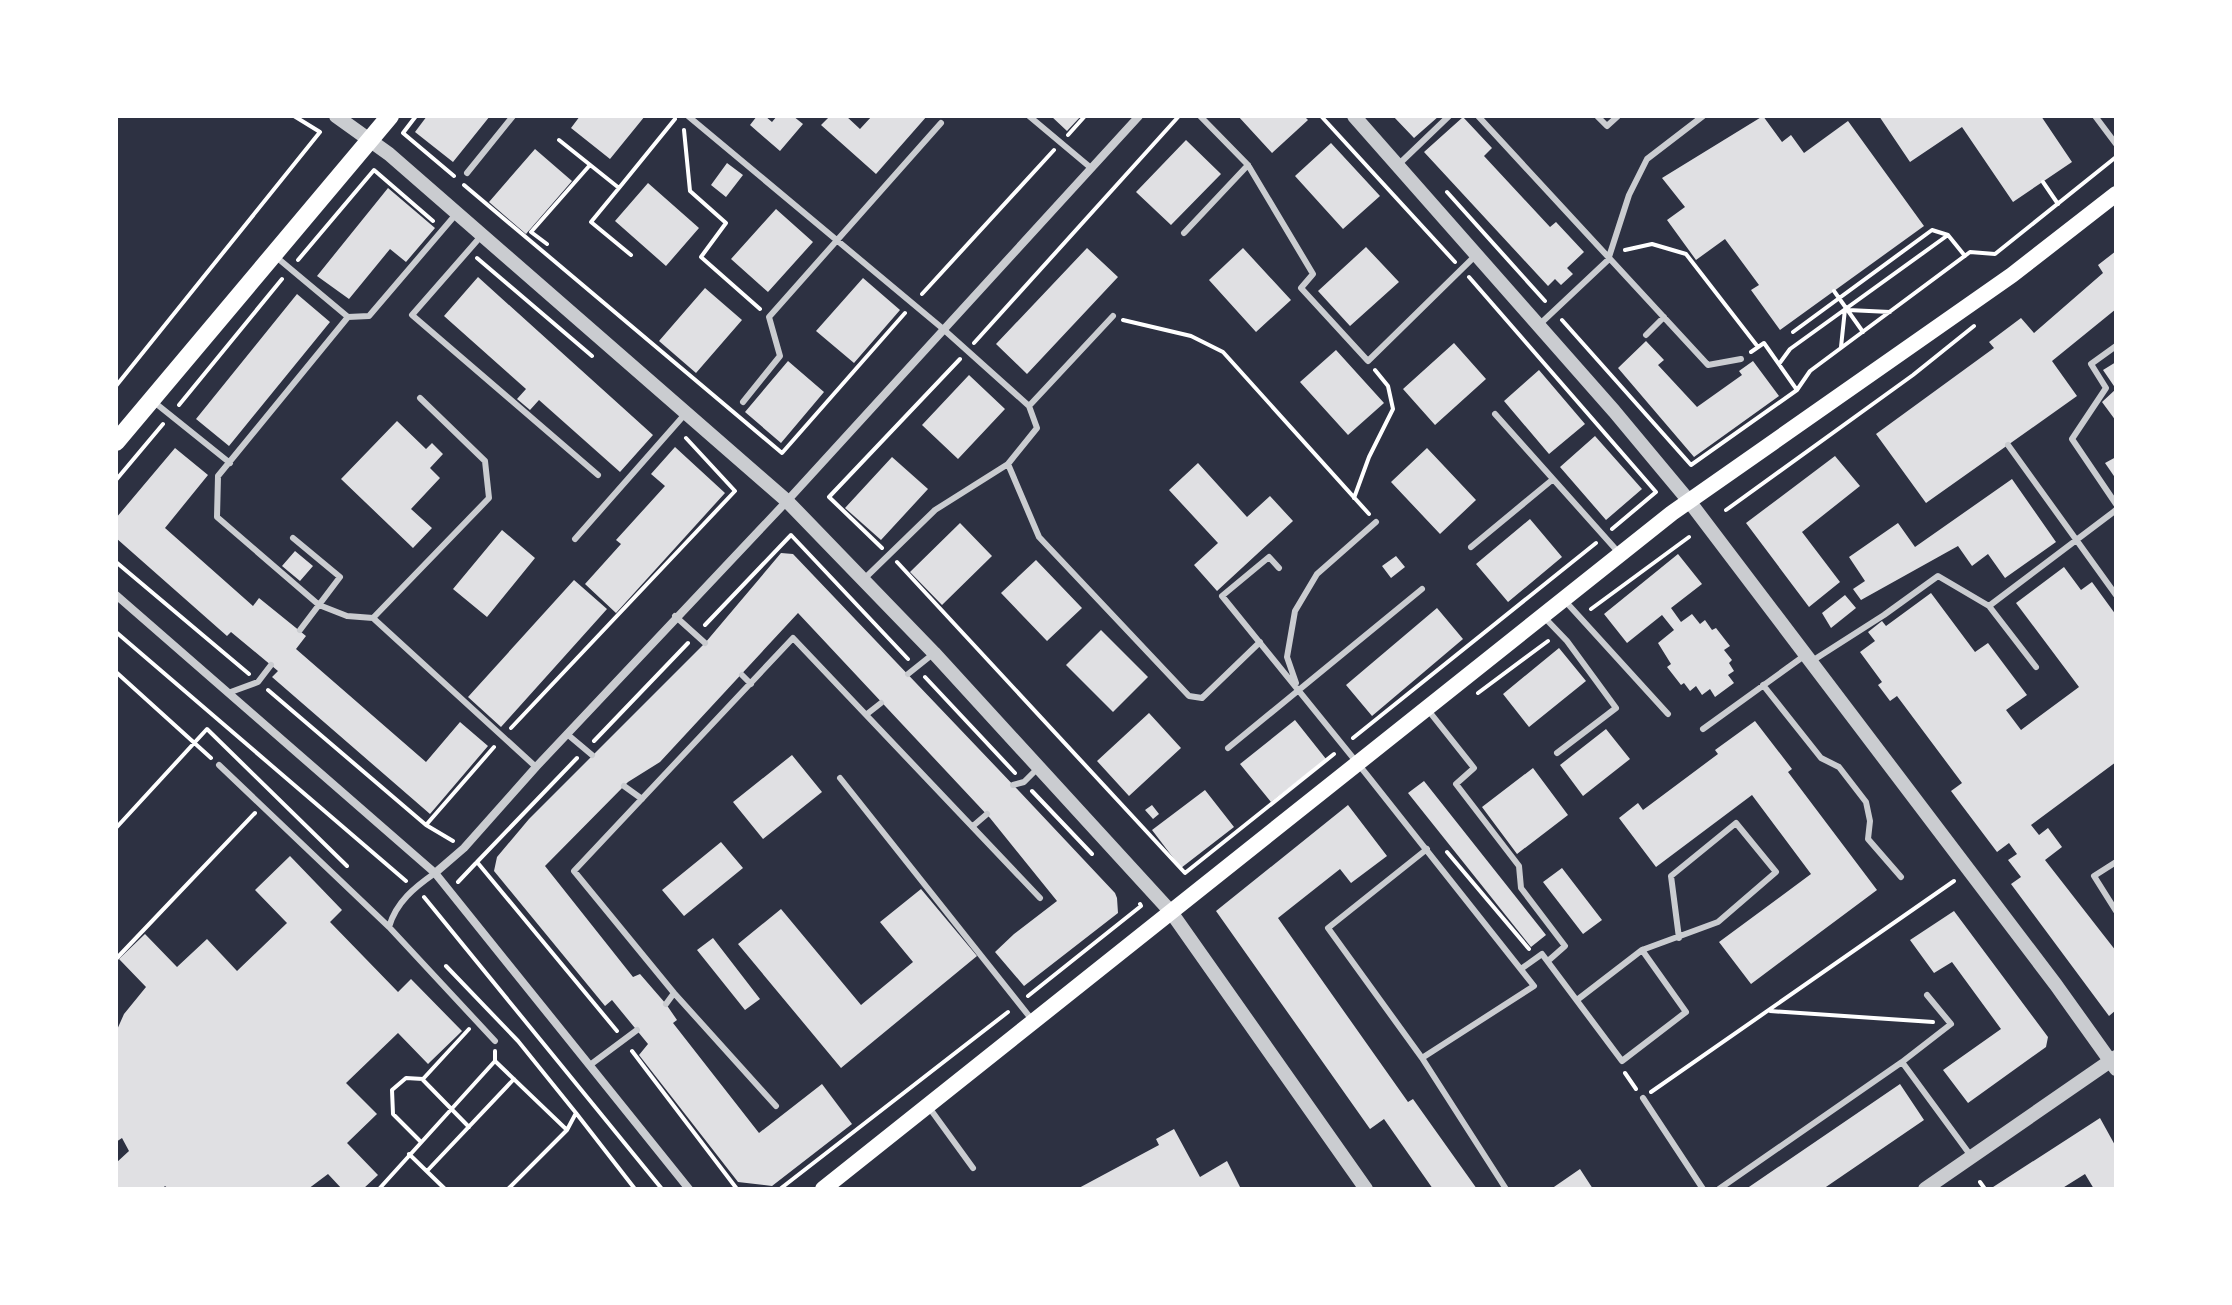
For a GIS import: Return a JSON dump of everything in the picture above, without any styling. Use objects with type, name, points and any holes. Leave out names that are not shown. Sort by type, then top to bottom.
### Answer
[{"type":"main road","points":[[116,442],[390,116]]},
{"type":"main road","points":[[823,1189],[1620,554],[1689,501],[2012,275],[2116,194]]},
{"type":"street","points":[[336,116],[371,139],[787,501],[934,653],[1171,912],[1366,1189]]},
{"type":"street","points":[[435,873],[464,848],[675,616],[787,501],[1139,116]]},
{"type":"street","points":[[1354,116],[1689,501],[2114,1062],[1925,1189]]},
{"type":"street","points":[[116,595],[435,873],[689,1189]]},
{"type":"lane","points":[[467,173],[513,116]]},
{"type":"lane","points":[[688,116],[942,328],[1029,406],[1037,428],[1008,464],[935,510],[863,580]]},
{"type":"lane","points":[[1029,116],[1091,168]]},
{"type":"lane","points":[[1200,116],[1248,165],[1313,274],[1301,288],[1368,361],[1476,255]]},
{"type":"lane","points":[[1398,165],[1449,116]]},
{"type":"lane","points":[[1478,116],[1708,365],[1741,359]]},
{"type":"lane","points":[[1597,116],[1607,126],[1618,116]]},
{"type":"lane","points":[[1539,325],[1608,260],[1629,195],[1647,159],[1703,116]]},
{"type":"lane","points":[[2095,116],[2116,144]]},
{"type":"lane","points":[[743,402],[780,356],[769,317],[941,123]]},
{"type":"lane","points":[[1184,233],[1248,165]]},
{"type":"lane","points":[[273,255],[348,317],[369,316],[457,213]]},
{"type":"lane","points":[[482,235],[412,315],[598,475]]},
{"type":"lane","points":[[1029,406],[1113,316]]},
{"type":"lane","points":[[348,317],[218,476],[217,517],[319,605],[347,616],[373,618],[536,767]]},
{"type":"lane","points":[[1646,335],[1664,317]]},
{"type":"lane","points":[[1989,606],[2116,507],[2072,439],[2106,388],[2091,364],[2116,346]]},
{"type":"lane","points":[[373,618],[489,498],[485,461],[420,398]]},
{"type":"lane","points":[[151,400],[230,463]]},
{"type":"lane","points":[[575,539],[686,413]]},
{"type":"lane","points":[[1495,414],[1620,554]]},
{"type":"lane","points":[[2008,445],[2116,595]]},
{"type":"lane","points":[[1008,464],[1039,537],[1189,696],[1202,698],[1260,642]]},
{"type":"lane","points":[[1471,547],[1552,480]]},
{"type":"lane","points":[[1299,690],[1287,657],[1295,611],[1317,574],[1376,522]]},
{"type":"lane","points":[[293,538],[340,577],[300,630]]},
{"type":"lane","points":[[1279,568],[1269,557],[1222,596],[1534,986],[1422,1058]]},
{"type":"lane","points":[[1703,729],[1763,685],[1884,615],[1938,576],[1989,606],[2036,667]]},
{"type":"lane","points":[[1228,748],[1422,589]]},
{"type":"lane","points":[[1563,599],[1668,714]]},
{"type":"lane","points":[[675,616],[705,643]]},
{"type":"lane","points":[[1543,616],[1567,641],[1616,708],[1557,753]]},
{"type":"lane","points":[[776,1106],[674,993],[574,871],[793,638],[1040,898]]},
{"type":"lane","points":[[908,674],[934,653]]},
{"type":"lane","points":[[228,693],[258,682],[271,665]]},
{"type":"lane","points":[[742,675],[751,684]]},
{"type":"lane","points":[[1763,685],[1821,758],[1839,767],[1866,802],[1870,821],[1868,839],[1901,877]]},
{"type":"lane","points":[[867,714],[881,703]]},
{"type":"lane","points":[[1426,707],[1474,768],[1456,784],[1519,866],[1521,888],[1565,946],[1548,961]]},
{"type":"lane","points":[[567,734],[592,755]]},
{"type":"lane","points":[[219,765],[389,927],[495,1041]]},
{"type":"lane","points":[[1013,785],[1024,782],[1038,768]]},
{"type":"lane","points":[[840,778],[1033,1021]]},
{"type":"lane","points":[[624,786],[642,799]]},
{"type":"lane","points":[[973,826],[987,814]]},
{"type":"lane","points":[[1577,1000],[1642,950],[1679,938],[1718,922],[1776,872],[1736,823],[1671,876],[1679,938]]},
{"type":"lane","points":[[1427,849],[1328,928],[1422,1058],[1506,1189]]},
{"type":"lane","points":[[2116,862],[2094,876],[2116,911]]},
{"type":"lane","points":[[389,927],[393,911],[413,888],[435,873]]},
{"type":"lane","points":[[1521,969],[1542,954],[1622,1061],[1686,1012],[1642,950]]},
{"type":"lane","points":[[666,1004],[674,993]]},
{"type":"lane","points":[[1719,1189],[1902,1062],[1951,1024],[1927,995]]},
{"type":"lane","points":[[590,1065],[637,1030]]},
{"type":"lane","points":[[1902,1062],[1972,1156]]},
{"type":"lane","points":[[1643,1098],[1703,1189]]},
{"type":"lane","points":[[928,1106],[973,1168]]},
{"type":"path","points":[[116,386],[320,132],[294,116]]},
{"type":"path","points":[[416,116],[403,133],[782,453],[1085,116]]},
{"type":"path","points":[[631,255],[591,222],[678,116]]},
{"type":"path","points":[[1179,116],[967,351],[829,497],[890,555],[1185,873]]},
{"type":"path","points":[[1321,116],[1462,269],[1656,492],[1503,619]]},
{"type":"path","points":[[684,129],[690,191],[726,223],[701,257],[769,317]]},
{"type":"path","points":[[559,140],[619,188]]},
{"type":"path","points":[[1441,186],[1691,465],[1797,390],[1810,371],[1970,252],[1995,254],[2116,157]]},
{"type":"path","points":[[547,244],[531,232],[590,165]]},
{"type":"path","points":[[2043,182],[2058,204]]},
{"type":"path","points":[[1793,332],[1932,230],[1948,235],[1965,256]]},
{"type":"path","points":[[1779,364],[1790,349],[1948,235]]},
{"type":"path","points":[[1608,260],[1621,251],[1652,244],[1686,254],[1758,347]]},
{"type":"path","points":[[1834,291],[1863,332]]},
{"type":"path","points":[[1845,309],[1890,312]]},
{"type":"path","points":[[1841,348],[1845,309]]},
{"type":"path","points":[[1113,316],[1131,324],[1191,336],[1223,352],[1376,522]]},
{"type":"path","points":[[1726,510],[1913,375],[1983,319]]},
{"type":"path","points":[[1741,359],[1764,343],[1797,390]]},
{"type":"path","points":[[1354,498],[1369,457],[1393,409],[1388,386],[1368,361]]},
{"type":"path","points":[[426,825],[503,737],[735,491]]},
{"type":"path","points":[[451,890],[791,535],[1098,861]]},
{"type":"path","points":[[116,562],[426,825],[464,848],[624,1040],[737,1189]]},
{"type":"path","points":[[116,672],[219,765]]},
{"type":"path","points":[[116,828],[194,743]]},
{"type":"path","points":[[116,959],[262,805]]},
{"type":"path","points":[[780,1189],[1141,906],[1131,895]]},
{"type":"path","points":[[1768,1011],[1951,1024]]},
{"type":"path","points":[[423,1079],[476,1021]]},
{"type":"path","points":[[379,1189],[495,1061],[495,1041]]},
{"type":"path","points":[[495,1061],[567,1130]]},
{"type":"path","points":[[420,1141],[393,1114],[392,1090],[406,1078],[423,1079],[469,1127]]},
{"type":"path","points":[[427,1171],[514,1079]]},
{"type":"path","points":[[508,1189],[567,1130],[576,1113],[635,1189]]},
{"type":"path","points":[[409,1154],[445,1189]]},
{"type":"path","points":[[1980,1182],[1985,1189]]},
{"type":"building","points":[[427,116],[490,116],[453,162],[415,132]]},
{"type":"building","points":[[580,116],[645,116],[610,159],[571,128]]},
{"type":"building","points":[[757,116],[765,116],[772,122],[777,116],[793,116],[803,124],[780,151],[750,125]]},
{"type":"building","points":[[830,116],[846,116],[860,129],[872,116],[927,116],[876,174],[821,125]]},
{"type":"building","points":[[1051,116],[1081,116],[1067,131]]},
{"type":"building","points":[[1238,116],[1304,116],[1308,120],[1272,153]]},
{"type":"building","points":[[1393,116],[1439,116],[1414,138]]},
{"type":"building","points":[[1763,116],[1782,142],[1791,135],[1804,153],[1848,121],[1924,226],[1780,330],[1751,290],[1759,285],[1725,239],[1696,260],[1667,220],[1685,207],[1662,178]]},
{"type":"building","points":[[1879,116],[2041,116],[2072,162],[2013,202],[1962,127],[1910,162]]},
{"type":"building","points":[[1463,117],[1492,148],[1484,156],[1550,227],[1556,222],[1584,252],[1567,268],[1573,274],[1561,285],[1555,279],[1548,286],[1424,152]]},
{"type":"building","points":[[1186,140],[1221,174],[1171,225],[1136,192]]},
{"type":"building","points":[[1331,143],[1380,196],[1343,229],[1295,176]]},
{"type":"building","points":[[535,149],[572,181],[526,234],[489,202]]},
{"type":"building","points":[[727,163],[743,175],[726,197],[711,185]]},
{"type":"building","points":[[648,183],[699,228],[666,266],[615,221]]},
{"type":"building","points":[[388,188],[435,228],[406,262],[390,249],[349,299],[317,276]]},
{"type":"building","points":[[776,209],[813,242],[768,292],[731,259]]},
{"type":"building","points":[[1366,247],[1399,282],[1350,326],[1318,291]]},
{"type":"building","points":[[1087,248],[1118,277],[1027,374],[996,344]]},
{"type":"building","points":[[1243,248],[1291,300],[1256,332],[1209,280]]},
{"type":"building","points":[[2116,251],[2116,309],[2052,361],[2077,396],[1926,503],[1876,434],[1994,348],[1989,342],[2021,318],[2034,333],[2103,273],[2098,265]]},
{"type":"building","points":[[478,277],[653,435],[620,472],[539,400],[530,410],[517,399],[526,389],[444,316]]},
{"type":"building","points":[[863,278],[900,310],[854,363],[816,331]]},
{"type":"building","points":[[705,288],[742,320],[696,373],[659,341]]},
{"type":"building","points":[[297,294],[330,322],[229,446],[196,419]]},
{"type":"building","points":[[1646,341],[1664,360],[1658,365],[1697,407],[1742,375],[1739,371],[1753,361],[1779,396],[1694,457],[1618,368]]},
{"type":"building","points":[[1454,343],[1486,379],[1435,425],[1403,389]]},
{"type":"building","points":[[1336,350],[1384,403],[1348,435],[1300,382]]},
{"type":"building","points":[[788,361],[824,392],[781,443],[745,412]]},
{"type":"building","points":[[2116,362],[2116,389],[2103,370]]},
{"type":"building","points":[[1539,370],[1585,424],[1549,454],[1504,401]]},
{"type":"building","points":[[969,375],[1005,409],[958,459],[922,425]]},
{"type":"building","points":[[2116,389],[2116,421],[2102,402]]},
{"type":"building","points":[[397,421],[426,449],[432,443],[443,454],[430,468],[440,478],[411,509],[432,528],[413,548],[341,479]]},
{"type":"building","points":[[1595,436],[1642,489],[1606,520],[1560,467]]},
{"type":"building","points":[[675,447],[725,493],[616,613],[585,584],[621,544],[616,540],[665,486],[651,474]]},
{"type":"building","points":[[175,448],[208,475],[165,528],[253,606],[259,598],[306,636],[296,649],[426,762],[460,722],[488,746],[430,814],[272,677],[278,671],[231,632],[227,636],[116,538],[116,518]]},
{"type":"building","points":[[1427,448],[1476,500],[1440,534],[1391,482]]},
{"type":"building","points":[[1835,456],[1860,486],[1802,532],[1840,582],[1809,607],[1746,523]]},
{"type":"building","points":[[892,457],[928,489],[881,540],[845,508]]},
{"type":"building","points":[[2116,457],[2116,479],[2105,463]]},
{"type":"building","points":[[1198,463],[1247,517],[1270,496],[1293,521],[1217,591],[1194,565],[1218,543],[1169,490]]},
{"type":"building","points":[[2012,479],[2056,542],[2005,578],[1988,554],[1972,566],[1958,546],[1861,600],[1853,589],[1865,581],[1849,557],[1898,523],[1915,547]]},
{"type":"building","points":[[1530,519],[1562,557],[1508,602],[1476,564]]},
{"type":"building","points":[[960,523],[992,556],[942,605],[910,572]]},
{"type":"building","points":[[502,530],[535,558],[487,617],[453,589]]},
{"type":"building","points":[[295,551],[313,566],[300,581],[282,566]]},
{"type":"building","points":[[781,553],[793,554],[1115,893],[1118,913],[1024,986],[995,952],[1057,901],[990,818],[798,613],[660,762],[628,782],[545,866],[633,977],[640,974],[666,1004],[677,1020],[673,1023],[759,1133],[822,1084],[852,1124],[772,1186],[738,1182],[639,1055],[648,1044],[612,1000],[605,1006],[494,871],[497,857],[529,819],[705,643]]},
{"type":"building","points":[[1678,554],[1702,584],[1671,608],[1681,622],[1692,614],[1700,624],[1705,620],[1730,646],[1724,650],[1732,660],[1729,663],[1734,671],[1728,675],[1734,683],[1715,697],[1710,689],[1702,695],[1696,686],[1690,691],[1667,667],[1671,664],[1658,643],[1674,630],[1662,615],[1627,643],[1604,614]]},
{"type":"building","points":[[1396,556],[1405,567],[1391,578],[1382,566]]},
{"type":"building","points":[[1036,560],[1082,608],[1047,641],[1001,593]]},
{"type":"building","points":[[2064,567],[2081,590],[2092,582],[2116,615],[2116,762],[2031,825],[2039,835],[2048,828],[2062,847],[2045,860],[2116,951],[2116,1010],[2109,1016],[2011,884],[2021,877],[2008,860],[2017,854],[2009,843],[1997,852],[1951,791],[1962,783],[1897,696],[1890,701],[1878,685],[1882,682],[1860,652],[1875,641],[1868,632],[1882,621],[1886,626],[1931,593],[1975,652],[1988,643],[2027,695],[2006,710],[2021,730],[2079,687],[2016,603]]},
{"type":"building","points":[[574,580],[607,609],[501,727],[468,697]]},
{"type":"building","points":[[1845,595],[1856,608],[1831,628],[1822,613]]},
{"type":"building","points":[[1437,608],[1463,639],[1372,716],[1346,685]]},
{"type":"building","points":[[1101,630],[1148,677],[1113,712],[1066,665]]},
{"type":"building","points":[[1559,648],[1586,681],[1529,727],[1503,694]]},
{"type":"building","points":[[1149,713],[1181,748],[1129,796],[1097,761]]},
{"type":"building","points":[[1295,720],[1326,759],[1271,802],[1240,764]]},
{"type":"building","points":[[1755,721],[1792,769],[1788,772],[1877,890],[1751,984],[1719,942],[1811,874],[1752,795],[1656,867],[1619,818],[1638,803],[1643,810],[1718,754],[1715,750]]},
{"type":"building","points":[[1606,729],[1630,759],[1583,796],[1560,765]]},
{"type":"building","points":[[792,755],[822,792],[763,839],[733,802]]},
{"type":"building","points":[[1533,768],[1568,815],[1517,854],[1482,807]]},
{"type":"building","points":[[1424,781],[1546,935],[1531,947],[1408,793]]},
{"type":"building","points":[[1205,790],[1234,827],[1181,868],[1152,830]]},
{"type":"building","points":[[1152,805],[1159,814],[1153,819],[1145,810]]},
{"type":"building","points":[[1348,805],[1387,856],[1351,883],[1340,869],[1278,918],[1408,1102],[1413,1099],[1477,1189],[1433,1189],[1384,1119],[1370,1129],[1216,911]]},
{"type":"building","points":[[721,842],[743,868],[684,916],[662,890]]},
{"type":"building","points":[[290,856],[342,910],[330,922],[398,992],[411,979],[462,1031],[428,1064],[398,1033],[346,1083],[377,1114],[347,1143],[378,1175],[363,1189],[342,1189],[328,1174],[308,1189],[169,1189],[165,1186],[162,1189],[116,1189],[116,1163],[129,1151],[122,1138],[116,1142],[116,1032],[124,1014],[146,987],[119,959],[145,934],[177,967],[207,939],[237,971],[287,923],[255,890]]},
{"type":"building","points":[[1562,868],[1602,920],[1583,934],[1543,882]]},
{"type":"building","points":[[921,889],[977,956],[841,1068],[738,944],[781,909],[861,1005],[913,962],[880,922]]},
{"type":"building","points":[[1954,911],[2048,1037],[2046,1047],[1968,1103],[1943,1070],[2001,1029],[1952,962],[1934,973],[1910,940]]},
{"type":"building","points":[[713,938],[760,999],[745,1010],[697,950]]},
{"type":"building","points":[[1900,1084],[1924,1120],[1823,1189],[1746,1189]]},
{"type":"building","points":[[2100,1118],[2116,1147],[2116,1189],[2094,1189],[2085,1174],[2061,1189],[1990,1189]]},
{"type":"building","points":[[1174,1129],[1200,1177],[1227,1161],[1241,1189],[1077,1189],[1159,1145],[1156,1139]]},
{"type":"building","points":[[1580,1169],[1593,1189],[1551,1189]]}]
